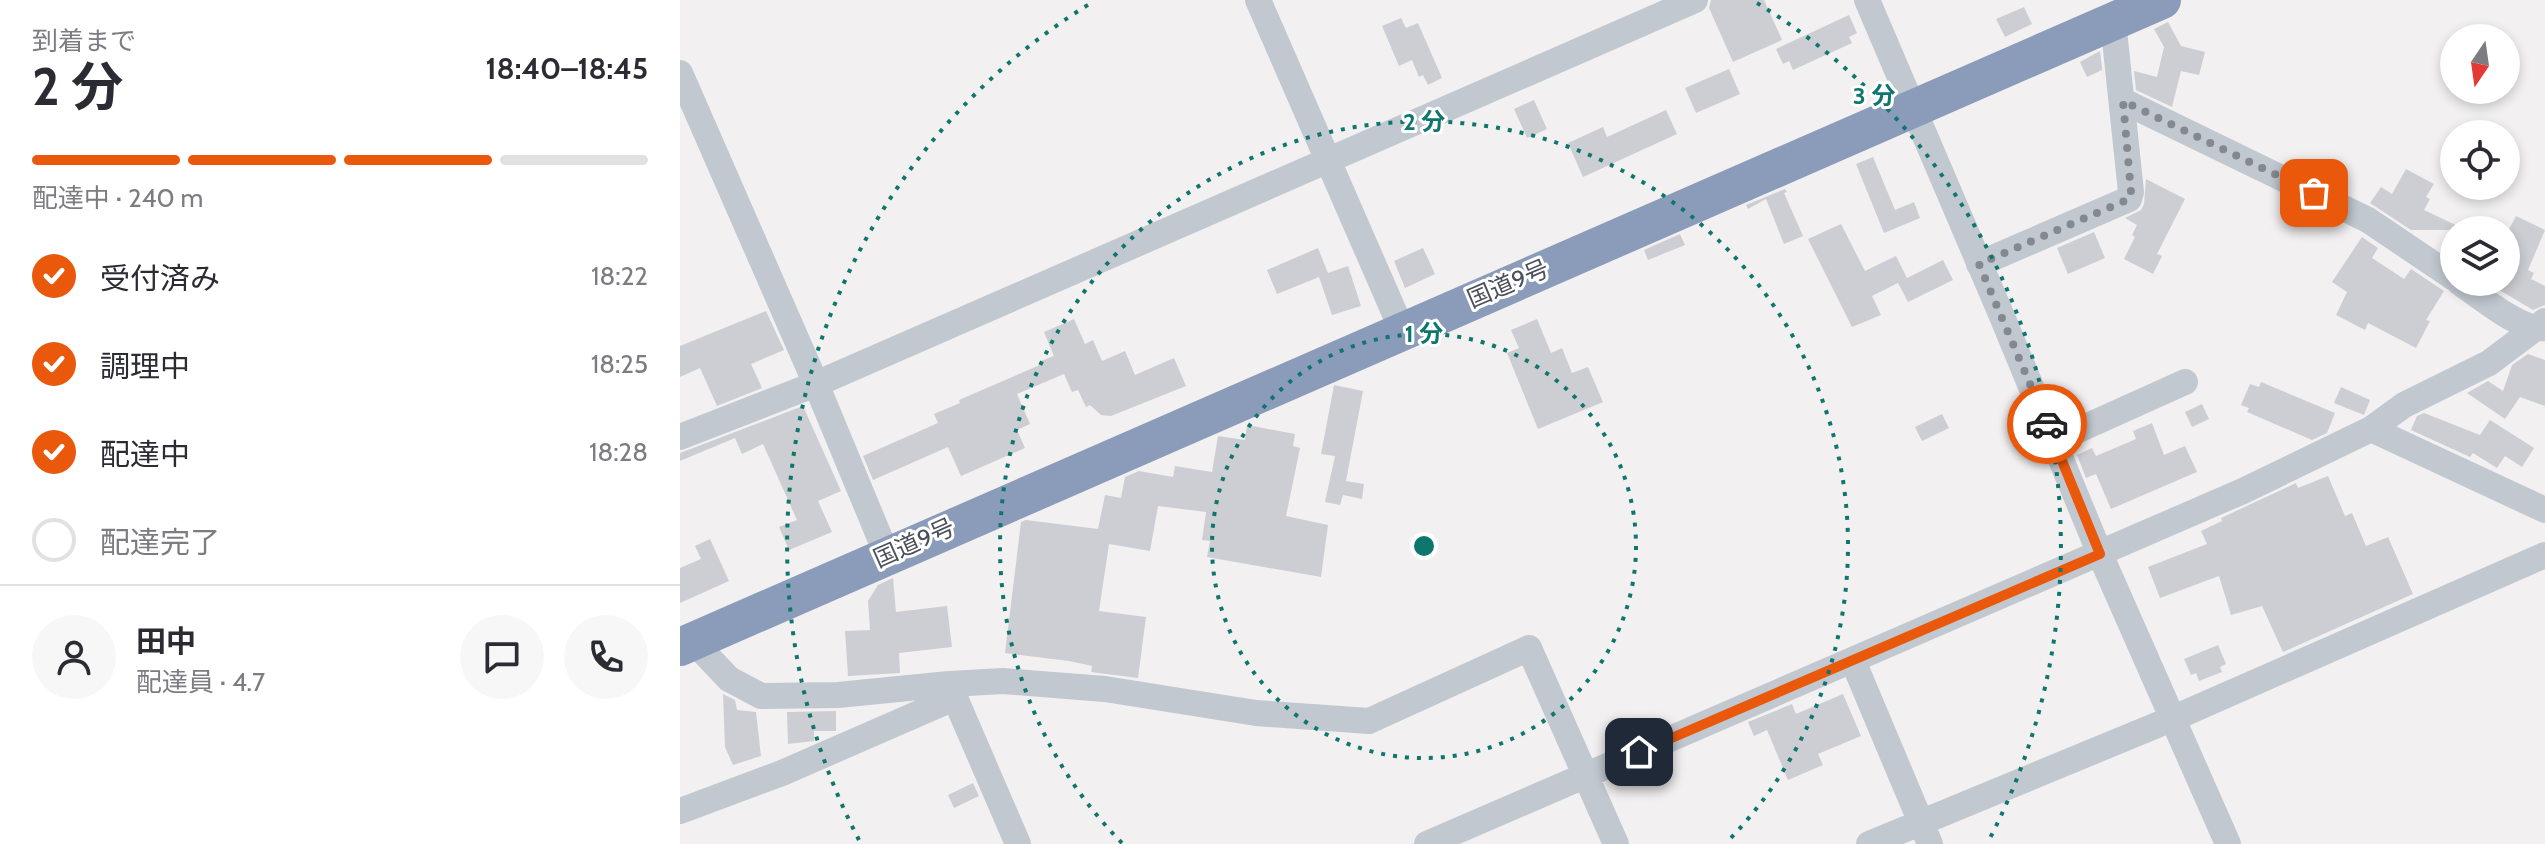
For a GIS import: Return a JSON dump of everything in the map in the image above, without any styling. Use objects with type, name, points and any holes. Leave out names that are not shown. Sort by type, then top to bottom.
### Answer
[{"type":"highway","name":"国道9号","points":[[687,644],[2162,0]]},
{"type":"street","points":[[1258,0],[1402,330]]},
{"type":"street","points":[[680,437],[816,384],[1695,0]]},
{"type":"street","points":[[1867,0],[2100,554],[2228,844]]},
{"type":"street","points":[[1979,264],[2129,199],[2131,192],[2123,101],[2113,21]]},
{"type":"street","points":[[680,73],[887,555]]},
{"type":"street","points":[[2123,101],[2368,220],[2440,269]]},
{"type":"street","points":[[2480,296],[2508,315],[2542,326]]},
{"type":"street","points":[[1427,844],[2243,491],[2371,429],[2404,405],[2489,363],[2542,326]]},
{"type":"street","points":[[2054,441],[2185,382]]},
{"type":"street","points":[[2371,429],[2545,510]]},
{"type":"street","points":[[1869,844],[1925,833],[2174,718],[2545,555]]},
{"type":"street","points":[[687,644],[729,679],[761,696],[952,691],[1003,681],[1105,689],[1256,713],[1369,721],[1529,648],[1616,844]]},
{"type":"street","points":[[1853,661],[1925,833]]},
{"type":"street","points":[[680,811],[782,773],[952,691]]},
{"type":"street","points":[[952,691],[1018,844]]},
{"type":"building","points":[[1711,0],[1764,0],[1782,40],[1733,62],[1709,8]]},
{"type":"building","points":[[2024,7],[2032,24],[2005,37],[1996,19]]},
{"type":"building","points":[[1849,15],[1857,33],[1849,37],[1852,43],[1793,70],[1789,61],[1783,64],[1776,49]]},
{"type":"building","points":[[1401,18],[1406,28],[1418,23],[1442,78],[1428,85],[1423,75],[1419,77],[1412,60],[1399,66],[1382,26]]},
{"type":"building","points":[[2168,22],[2181,46],[2205,52],[2199,75],[2181,71],[2172,107],[2136,90],[2134,71],[2157,77],[2164,47],[2154,29]]},
{"type":"building","points":[[2100,51],[2104,85],[2102,70],[2087,77],[2080,62]]},
{"type":"building","points":[[1729,69],[1740,94],[1696,113],[1685,88]]},
{"type":"building","points":[[1534,100],[1547,129],[1527,138],[1514,109]]},
{"type":"building","points":[[1666,110],[1677,134],[1583,177],[1568,143],[1603,127],[1607,137]]},
{"type":"building","points":[[1873,157],[1895,210],[1914,202],[1920,218],[1884,233],[1856,164]]},
{"type":"building","points":[[2406,169],[2434,184],[2426,197],[2430,199],[2424,210],[2440,218],[2440,230],[2411,230],[2370,203],[2381,187],[2392,194]]},
{"type":"building","points":[[2146,179],[2185,199],[2157,254],[2162,256],[2153,274],[2124,259],[2135,237],[2132,235],[2137,225],[2125,218],[2141,210]]},
{"type":"building","points":[[1785,189],[1803,236],[1784,244],[1766,199],[1748,209],[1746,205]]},
{"type":"building","points":[[2520,218],[2545,230],[2528,270],[2534,273],[2531,279],[2545,286],[2545,305],[2533,310],[2510,296],[2520,296]]},
{"type":"building","points":[[1841,224],[1865,271],[1896,256],[1907,278],[1943,260],[1953,280],[1908,302],[1898,283],[1872,296],[1881,315],[1852,327],[1808,239]]},
{"type":"building","points":[[2094,232],[2105,258],[2068,274],[2057,248]]},
{"type":"building","points":[[1680,234],[1685,245],[1648,260],[1644,250]]},
{"type":"building","points":[[2362,237],[2378,248],[2372,258],[2404,279],[2411,269],[2440,288],[2441,296],[2426,320],[2430,321],[2416,348],[2368,323],[2365,330],[2336,315],[2347,292],[2332,282]]},
{"type":"building","points":[[1318,248],[1328,273],[1348,266],[1361,306],[1332,315],[1319,277],[1277,294],[1267,270]]},
{"type":"building","points":[[1423,248],[1435,274],[1405,288],[1394,261]]},
{"type":"building","points":[[766,311],[784,350],[751,364],[762,388],[717,406],[700,368],[680,377],[680,346]]},
{"type":"building","points":[[1074,319],[1085,344],[1093,340],[1102,361],[1125,351],[1135,375],[1174,358],[1186,386],[1111,416],[1101,415],[1090,405],[1086,407],[1078,390],[1072,392],[1064,374],[1017,394],[1030,424],[1017,430],[1025,448],[961,476],[948,447],[873,480],[863,456],[938,423],[934,414],[960,403],[959,400],[1042,364],[1041,361],[1054,356],[1044,332]]},
{"type":"building","points":[[1537,319],[1551,353],[1562,348],[1572,373],[1588,367],[1603,402],[1538,429],[1507,353],[1519,348],[1511,330]]},
{"type":"building","points":[[2528,354],[2545,360],[2545,406],[2520,397],[2505,419],[2467,393],[2488,381],[2503,391],[2512,365]]},
{"type":"building","points":[[2261,382],[2335,413],[2327,433],[2312,440],[2247,412],[2249,408],[2241,405],[2250,384],[2259,387]]},
{"type":"building","points":[[1334,385],[1363,391],[1346,481],[1364,484],[1362,499],[1343,495],[1340,505],[1325,502],[1335,456],[1321,454]]},
{"type":"building","points":[[2341,387],[2370,400],[2364,415],[2334,403]]},
{"type":"building","points":[[2202,404],[2209,419],[2192,427],[2185,412]]},
{"type":"building","points":[[803,406],[841,491],[818,501],[832,532],[789,550],[779,527],[797,520],[763,444],[742,454],[735,438],[680,461],[680,453]]},
{"type":"building","points":[[2424,413],[2480,435],[2490,420],[2534,448],[2522,467],[2505,456],[2497,468],[2473,453],[2470,457],[2411,430],[2417,416]]},
{"type":"building","points":[[1942,414],[1949,428],[1922,441],[1915,427]]},
{"type":"building","points":[[2152,423],[2164,455],[2185,446],[2197,472],[2111,509],[2096,474],[2086,478],[2077,455],[2092,448],[2096,456],[2136,439],[2133,431]]},
{"type":"building","points":[[1247,425],[1295,434],[1293,446],[1300,448],[1286,516],[1328,525],[1321,577],[1207,557],[1210,541],[1202,540],[1206,512],[1158,506],[1150,551],[1109,544],[1099,611],[1146,617],[1138,678],[1091,672],[1092,666],[1069,661],[1005,653],[1021,522],[1026,520],[1098,529],[1105,495],[1121,498],[1125,477],[1139,471],[1173,477],[1175,466],[1212,472],[1218,436],[1245,440]]},
{"type":"building","points":[[2328,476],[2345,516],[2352,513],[2366,546],[2388,537],[2413,594],[2283,652],[2262,606],[2231,615],[2219,576],[2160,598],[2148,567],[2207,544],[2201,531],[2222,521],[2221,518],[2296,483],[2298,488]]},
{"type":"building","points":[[710,539],[729,581],[680,603],[680,568],[701,559],[695,546]]},
{"type":"building","points":[[893,578],[896,612],[947,606],[952,647],[899,653],[900,673],[848,676],[845,631],[870,630],[868,601],[878,585]]},
{"type":"building","points":[[2218,645],[2226,664],[2220,667],[2222,672],[2199,681],[2196,673],[2191,675],[2184,659]]},
{"type":"building","points":[[723,694],[735,700],[737,710],[756,712],[761,756],[733,765],[725,747]]},
{"type":"building","points":[[1843,694],[1861,736],[1818,754],[1823,765],[1788,780],[1767,730],[1754,736],[1748,722],[1792,704],[1796,714]]},
{"type":"building","points":[[836,711],[836,731],[814,731],[814,741],[788,744],[787,712]]},
{"type":"building","points":[[973,783],[979,796],[954,808],[948,795]]},
{"type":"way so far","points":[[2047,424],[1979,264],[2129,199],[2131,192],[2123,101],[2314,193]]},
{"type":"route","points":[[1639,752],[2100,554],[2047,424]]}]
